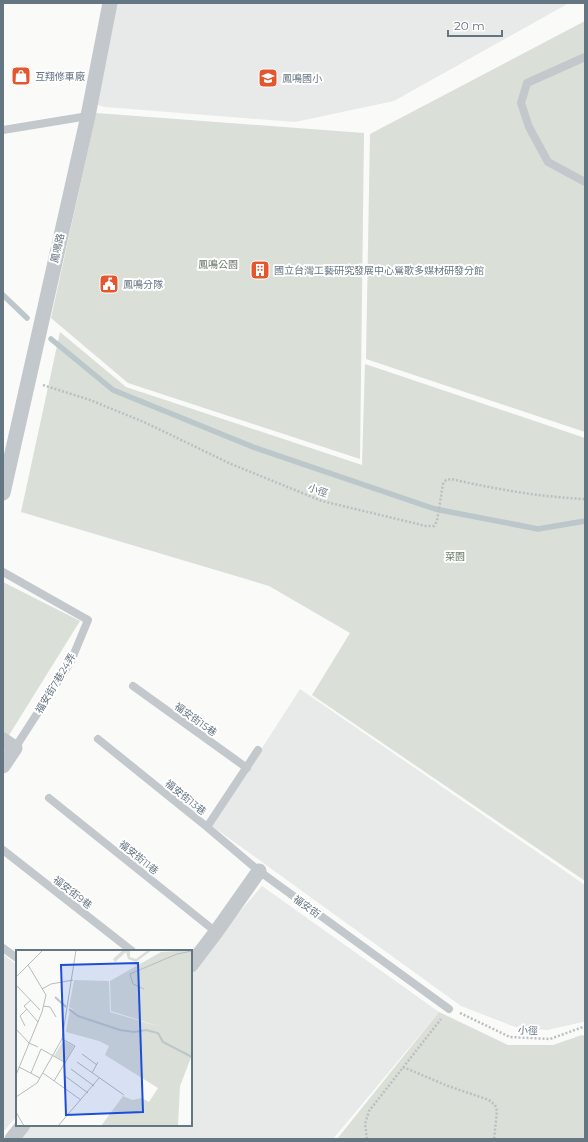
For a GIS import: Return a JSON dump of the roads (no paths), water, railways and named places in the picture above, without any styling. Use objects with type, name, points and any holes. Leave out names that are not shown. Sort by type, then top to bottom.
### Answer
[{"type":"street","name":"鳳鳴路","points":[[3,493],[27,381],[88,116],[110,3]]},
{"type":"street","name":"福安街7巷24弄","points":[[3,766],[9,744]]},
{"type":"street","points":[[192,964],[259,871]]},
{"type":"street","points":[[12,1139],[22,1126]]},
{"type":"lane","points":[[585,57],[527,83],[520,103],[529,127],[548,162],[585,182]]},
{"type":"lane","points":[[3,130],[88,116]]},
{"type":"lane","name":"福安街7巷24弄","points":[[3,572],[88,620],[71,661],[9,744]]},
{"type":"lane","name":"福安街15巷","points":[[133,686],[247,768]]},
{"type":"lane","name":"福安街13巷","points":[[98,740],[207,827],[259,871]]},
{"type":"lane","points":[[207,827],[258,750]]},
{"type":"lane","name":"福安街11巷","points":[[49,798],[216,932]]},
{"type":"lane","name":"福安街9巷","points":[[3,850],[131,950]]},
{"type":"lane","name":"福安街","points":[[259,871],[450,1009]]},
{"type":"lane","points":[[3,948],[16,957]]},
{"type":"waterway","points":[[3,295],[27,318]]},
{"type":"waterway","points":[[51,339],[113,390],[253,447],[435,509],[538,529],[585,521]]},
{"type":"place","name":"互翔修車廠","points":[[21,76]]},
{"type":"place","name":"鳳鳴國小","points":[[268,78]]},
{"type":"place","name":"國立台灣工藝研究發展中心鶯歌多媒材研發分館","points":[[260,270]]},
{"type":"place","name":"鳳鳴分隊","points":[[109,284]]},
{"type":"park label","name":"鳳鳴公園","points":[[218,264]]},
{"type":"park label","name":"菜園","points":[[455,556]]}]
